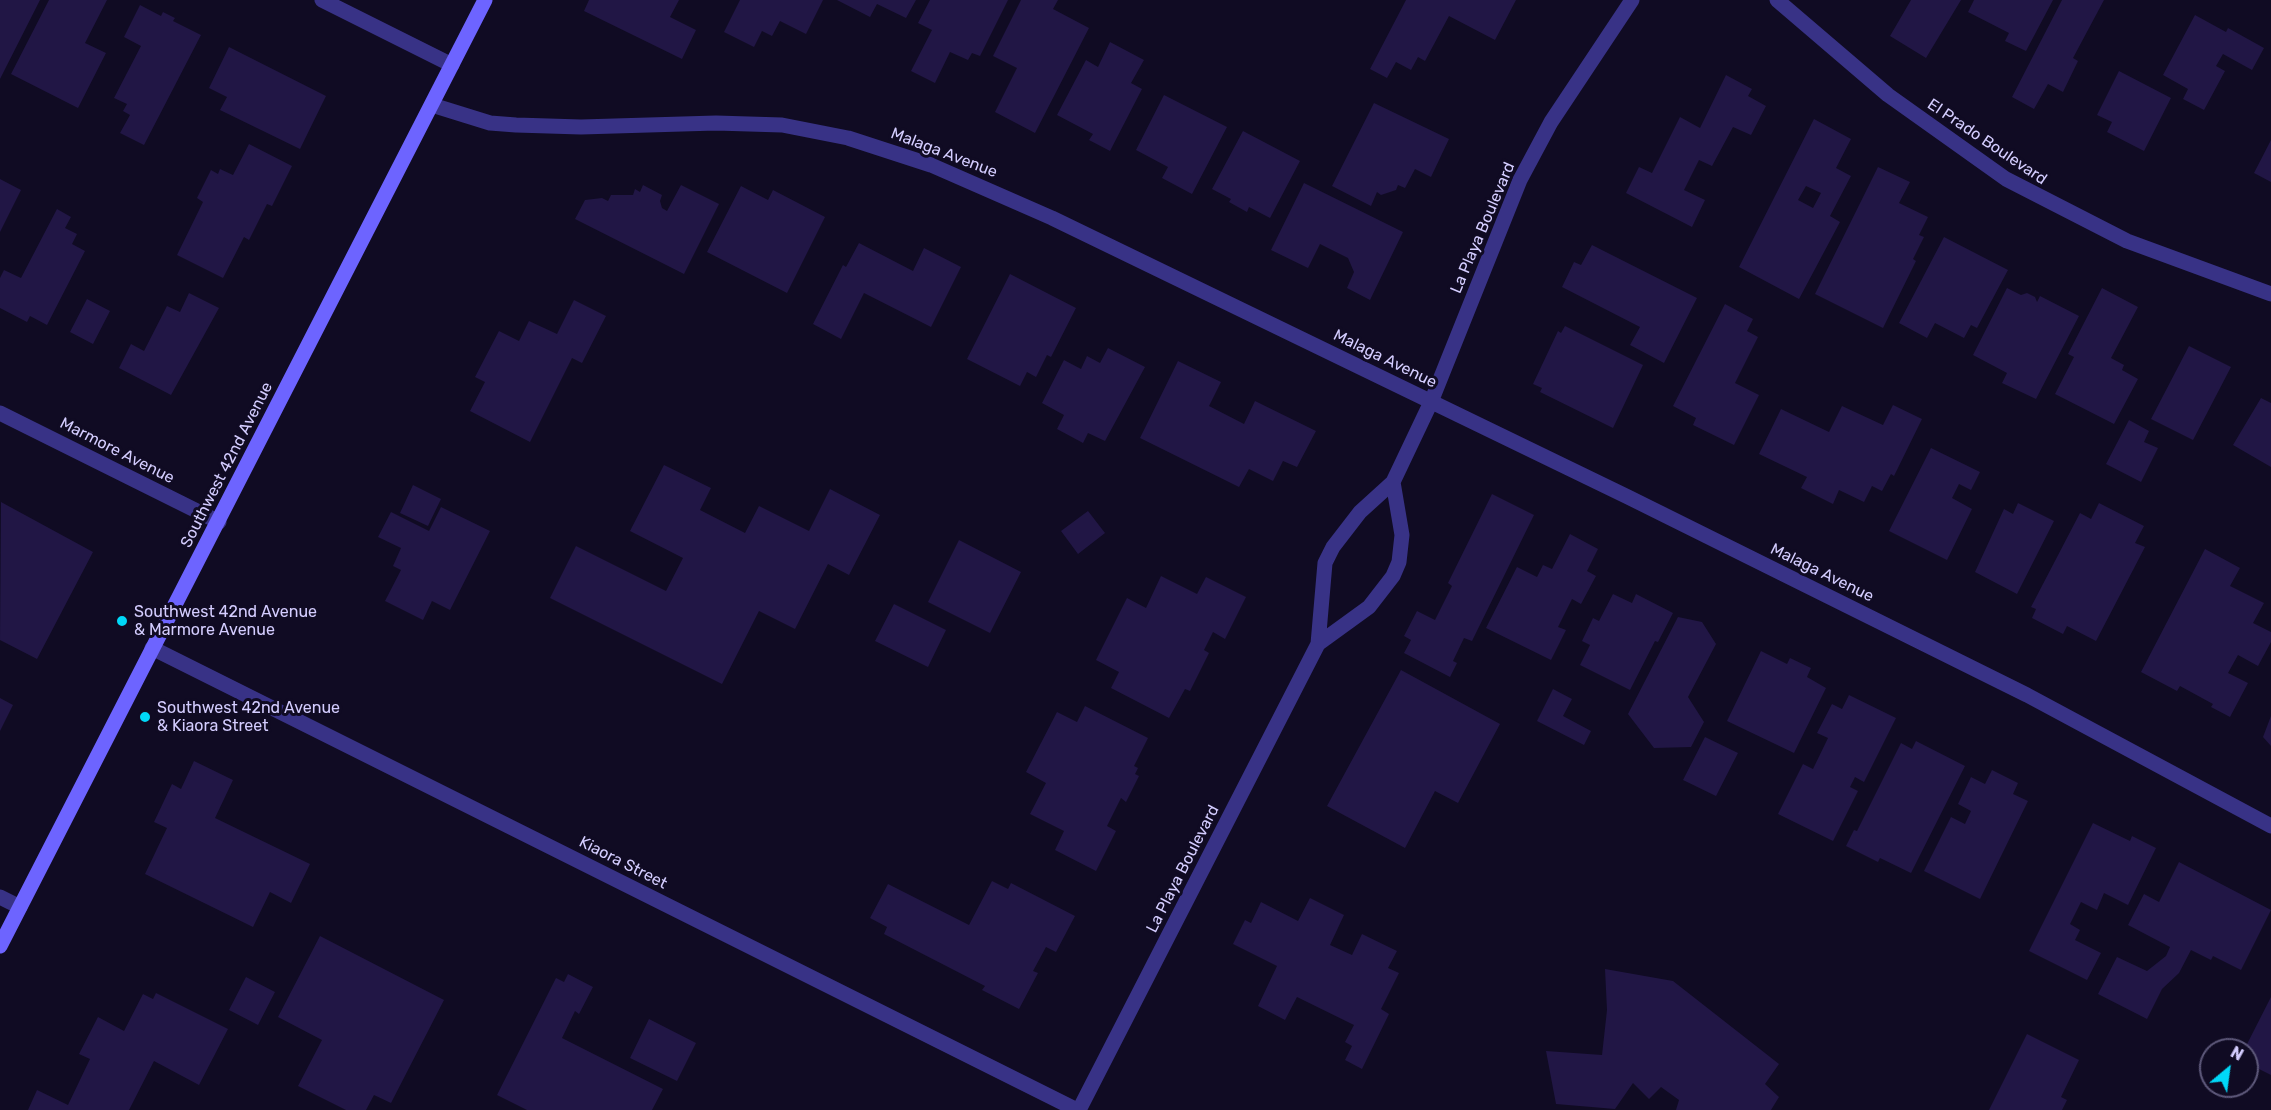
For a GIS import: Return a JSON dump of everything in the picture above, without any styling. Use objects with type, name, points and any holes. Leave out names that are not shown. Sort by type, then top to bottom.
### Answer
[{"type":"main road","name":"Southwest 42nd Avenue","points":[[0,946],[485,0]]},
{"type":"street","points":[[322,0],[452,65]]},
{"type":"street","name":"La Playa Boulevard","points":[[1078,1110],[1318,645],[1325,563],[1333,547],[1360,512],[1393,482],[1431,402],[1520,180],[1551,123],[1632,0]]},
{"type":"street","name":"El Prado Boulevard","points":[[1777,0],[1881,89],[2006,180],[2127,241],[2271,294]]},
{"type":"street","name":"Malaga Avenue","points":[[432,105],[490,123],[507,124],[782,125],[848,138],[931,165],[1052,218],[1949,656],[2271,826]]},
{"type":"street","name":"Marmore Avenue","points":[[0,413],[219,522]]},
{"type":"street","name":"La Playa Boulevard","points":[[1318,645],[1369,607],[1393,576],[1399,562],[1402,535],[1393,482]]},
{"type":"street","name":"Kiaora Street","points":[[152,648],[1078,1110]]},
{"type":"street","points":[[0,897],[20,907]]},
{"type":"building","points":[[0,0],[40,0],[0,79]]},
{"type":"building","points":[[49,0],[107,0],[85,43],[106,53],[78,108],[11,74]]},
{"type":"building","points":[[589,0],[679,0],[670,17],[696,30],[682,59],[584,11]]},
{"type":"building","points":[[740,0],[823,0],[806,34],[780,21],[772,36],[762,31],[754,47],[724,32]]},
{"type":"building","points":[[837,0],[916,0],[906,18],[877,4],[870,17]]},
{"type":"building","points":[[930,0],[1008,0],[980,56],[972,53],[968,60],[950,52],[935,83],[911,71],[932,30],[918,23]]},
{"type":"building","points":[[1021,0],[1058,0],[1053,9],[1089,28],[1035,133],[995,112],[1017,68],[993,56]]},
{"type":"building","points":[[1406,0],[1516,0],[1495,40],[1449,16],[1425,61],[1418,57],[1411,70],[1396,62],[1387,78],[1370,69]]},
{"type":"building","points":[[1911,0],[1961,0],[1926,58],[1890,36]]},
{"type":"building","points":[[1974,0],[2053,0],[2026,51],[2005,41],[2009,33],[1968,12]]},
{"type":"building","points":[[2062,0],[2104,0],[2073,58],[2078,61],[2063,92],[2048,84],[2034,109],[2012,97]]},
{"type":"building","points":[[140,5],[161,16],[163,12],[175,18],[173,21],[201,35],[144,145],[120,133],[130,115],[123,111],[127,104],[114,98],[141,46],[124,37]]},
{"type":"building","points":[[2195,15],[2226,32],[2228,28],[2264,48],[2252,70],[2223,54],[2216,66],[2225,71],[2204,110],[2183,99],[2188,89],[2163,75]]},
{"type":"building","points":[[1110,42],[1144,60],[1131,83],[1142,89],[1110,151],[1089,140],[1093,134],[1057,115],[1086,60],[1098,67]]},
{"type":"building","points":[[229,47],[326,96],[300,149],[220,110],[227,97],[209,88]]},
{"type":"building","points":[[2119,71],[2171,98],[2144,151],[2107,132],[2112,122],[2097,115]]},
{"type":"building","points":[[1726,75],[1752,89],[1748,96],[1766,106],[1751,135],[1733,127],[1712,166],[1699,160],[1684,190],[1705,200],[1692,227],[1626,193],[1639,167],[1652,173],[1680,117],[1700,128]]},
{"type":"building","points":[[1164,95],[1227,127],[1192,194],[1162,178],[1168,167],[1136,150]]},
{"type":"building","points":[[1374,103],[1449,139],[1431,177],[1415,169],[1405,188],[1398,185],[1396,190],[1381,195],[1377,192],[1371,206],[1332,186]]},
{"type":"building","points":[[1814,119],[1851,139],[1836,168],[1851,176],[1830,216],[1840,222],[1799,299],[1739,267]],"holes":[[[1806,186],[1821,193],[1813,208],[1798,200]]]},
{"type":"building","points":[[1243,131],[1300,161],[1270,218],[1249,207],[1247,212],[1229,202],[1231,199],[1212,189]]},
{"type":"building","points":[[2271,140],[2271,182],[2254,173]]},
{"type":"building","points":[[249,144],[292,166],[272,206],[267,204],[249,240],[244,237],[223,278],[177,255],[203,202],[197,198],[211,170],[218,174],[220,169],[233,175]]},
{"type":"building","points":[[1878,167],[1910,182],[1899,203],[1928,217],[1919,235],[1924,237],[1913,259],[1916,261],[1883,328],[1815,294]]},
{"type":"building","points":[[0,179],[21,190],[0,232]]},
{"type":"building","points":[[1304,183],[1403,232],[1370,300],[1347,288],[1354,272],[1348,258],[1320,244],[1308,268],[1271,250]]},
{"type":"building","points":[[643,185],[662,195],[660,201],[662,208],[667,211],[681,185],[719,204],[684,274],[575,219],[585,200],[602,198],[608,201],[611,195],[633,195],[635,189],[640,192]]},
{"type":"building","points":[[741,186],[768,200],[773,190],[825,217],[787,293],[707,252]]},
{"type":"building","points":[[57,209],[71,217],[65,228],[77,234],[72,244],[85,251],[47,325],[30,316],[27,322],[0,308],[0,278],[4,270],[21,278]]},
{"type":"building","points":[[1944,237],[2008,270],[1977,328],[1971,325],[1964,338],[1935,323],[1927,338],[1899,323]]},
{"type":"building","points":[[859,243],[913,271],[924,248],[961,267],[931,327],[864,293],[841,339],[813,324],[843,265],[846,267]]},
{"type":"building","points":[[1592,245],[1697,298],[1664,363],[1630,345],[1640,327],[1562,287],[1574,262],[1581,265]]},
{"type":"building","points":[[1010,274],[1076,308],[1051,357],[1047,355],[1036,377],[1027,372],[1020,386],[967,359]]},
{"type":"building","points":[[2007,288],[2021,295],[2027,293],[2035,297],[2037,302],[2040,296],[2079,316],[2036,399],[2002,383],[2007,373],[1973,355]]},
{"type":"building","points":[[2102,288],[2138,307],[2111,358],[2124,365],[2122,370],[2138,379],[2114,424],[2055,394],[2074,357],[2068,354]]},
{"type":"building","points":[[189,293],[219,308],[171,395],[119,368],[131,344],[144,351],[167,306],[180,312]]},
{"type":"building","points":[[87,299],[110,311],[93,344],[70,332]]},
{"type":"building","points":[[574,300],[606,316],[582,363],[572,358],[530,442],[470,411],[485,382],[475,377],[499,331],[519,341],[529,321],[557,334]]},
{"type":"building","points":[[1725,304],[1753,319],[1747,331],[1758,337],[1735,383],[1759,395],[1734,445],[1693,425],[1696,418],[1673,406]]},
{"type":"building","points":[[1565,326],[1643,365],[1613,428],[1540,392],[1542,388],[1533,384],[1558,331],[1561,333]]},
{"type":"building","points":[[2189,346],[2231,367],[2193,440],[2151,419]]},
{"type":"building","points":[[1108,348],[1145,367],[1105,441],[1088,433],[1083,443],[1057,429],[1064,415],[1042,403],[1064,360],[1081,369],[1087,356],[1100,363]]},
{"type":"building","points":[[1178,361],[1221,382],[1209,406],[1244,424],[1255,401],[1316,431],[1297,467],[1283,461],[1273,481],[1249,469],[1239,487],[1140,438]]},
{"type":"building","points":[[2261,398],[2271,403],[2271,467],[2233,445]]},
{"type":"building","points":[[1893,405],[1922,419],[1894,476],[1891,474],[1882,491],[1872,486],[1864,502],[1839,490],[1833,504],[1801,488],[1807,477],[1759,454],[1781,409],[1829,432],[1842,406],[1883,425]]},
{"type":"building","points":[[2129,420],[2149,431],[2144,442],[2158,448],[2141,482],[2106,464]]},
{"type":"building","points":[[1931,448],[1980,472],[1971,490],[1959,484],[1952,498],[1972,509],[1947,560],[1889,531]]},
{"type":"building","points":[[664,465],[711,488],[700,510],[745,533],[759,506],[809,531],[830,489],[880,515],[849,575],[828,564],[795,629],[759,611],[722,684],[550,598],[576,546],[666,591],[683,558],[630,531]]},
{"type":"building","points":[[413,485],[441,499],[428,526],[400,513]]},
{"type":"building","points":[[1492,494],[1534,515],[1472,641],[1464,638],[1453,661],[1457,663],[1450,677],[1404,653],[1411,640],[1404,636],[1417,611],[1435,620],[1452,586],[1448,583]]},
{"type":"building","points":[[1,502],[93,552],[37,659],[0,640]]},
{"type":"building","points":[[2018,503],[2054,521],[2017,594],[1975,572],[2004,509],[2013,514]]},
{"type":"building","points":[[2099,503],[2144,526],[2135,543],[2145,547],[2096,641],[2067,626],[2063,634],[2032,618],[2036,609],[2031,607],[2080,513],[2091,519]]},
{"type":"building","points":[[441,507],[490,531],[450,610],[432,601],[423,620],[385,601],[401,570],[393,566],[401,548],[378,537],[391,512],[429,531]]},
{"type":"building","points":[[1088,511],[1105,533],[1078,554],[1061,531]]},
{"type":"building","points":[[1570,534],[1598,549],[1587,571],[1596,576],[1581,604],[1572,599],[1558,627],[1566,630],[1551,660],[1486,628],[1517,567],[1537,577],[1543,565],[1552,569]]},
{"type":"building","points":[[959,540],[1021,572],[990,633],[928,602]]},
{"type":"building","points":[[2205,549],[2240,568],[2230,586],[2264,603],[2253,623],[2271,632],[2271,642],[2258,666],[2238,655],[2228,673],[2248,683],[2230,717],[2211,707],[2213,704],[2180,686],[2177,691],[2141,672]]},
{"type":"building","points":[[1161,576],[1197,594],[1206,577],[1246,597],[1225,639],[1213,632],[1204,650],[1209,653],[1190,691],[1185,689],[1169,718],[1111,688],[1119,672],[1096,660],[1127,598],[1146,608]]},
{"type":"building","points":[[1613,594],[1632,603],[1636,594],[1673,613],[1658,642],[1655,641],[1630,690],[1580,665],[1590,645],[1582,641],[1593,618],[1599,621]]},
{"type":"building","points":[[894,604],[946,630],[928,667],[875,641]]},
{"type":"building","points":[[1678,617],[1702,622],[1716,644],[1688,697],[1704,722],[1691,747],[1654,748],[1628,714]]},
{"type":"building","points":[[1761,651],[1787,664],[1790,658],[1811,668],[1807,677],[1826,688],[1794,753],[1727,721]]},
{"type":"building","points":[[1401,670],[1500,724],[1458,803],[1435,791],[1405,848],[1327,806]]},
{"type":"building","points":[[1553,689],[1572,699],[1563,716],[1591,731],[1584,745],[1537,721]]},
{"type":"building","points":[[1849,695],[1896,718],[1864,782],[1855,777],[1850,787],[1858,791],[1833,841],[1778,814],[1803,764],[1813,769],[1828,738],[1817,733],[1832,704],[1842,709]]},
{"type":"building","points":[[0,698],[13,705],[0,731]]},
{"type":"building","points":[[1085,706],[1148,738],[1134,766],[1138,768],[1135,774],[1139,776],[1126,802],[1121,798],[1107,826],[1116,831],[1096,871],[1055,850],[1064,831],[1030,814],[1046,783],[1026,772],[1057,712],[1077,722]]},
{"type":"building","points":[[2271,716],[2271,746],[2263,737]]},
{"type":"building","points":[[1705,737],[1738,753],[1716,796],[1683,780]]},
{"type":"building","points":[[1916,741],[1965,766],[1911,873],[1880,858],[1878,862],[1846,846],[1854,830],[1857,831],[1901,743],[1912,749]]},
{"type":"building","points":[[194,761],[233,780],[215,818],[310,864],[291,903],[270,892],[253,927],[145,874],[167,828],[154,822],[172,784],[181,789]]},
{"type":"building","points":[[1992,770],[2018,783],[2013,794],[2028,801],[1980,899],[1924,871],[1951,817],[1965,824],[1971,811],[1958,804],[1971,777],[1985,784]]},
{"type":"building","points":[[2093,823],[2130,841],[2132,836],[2156,848],[2128,905],[2104,893],[2097,910],[2081,902],[2070,924],[2080,930],[2075,940],[2101,953],[2087,980],[2029,951]]},
{"type":"building","points":[[2179,862],[2271,910],[2241,970],[2213,956],[2211,960],[2191,950],[2179,973],[2162,989],[2147,1019],[2098,994],[2117,957],[2147,971],[2166,956],[2170,947],[2128,925],[2144,894],[2159,902]]},
{"type":"building","points":[[992,881],[1008,889],[1011,883],[1075,916],[1056,952],[1046,947],[1033,971],[1038,973],[1019,1009],[982,990],[985,986],[884,934],[887,927],[870,918],[888,884],[969,925]]},
{"type":"building","points":[[1310,898],[1344,915],[1330,945],[1352,955],[1362,934],[1397,951],[1388,968],[1399,973],[1381,1009],[1389,1014],[1362,1069],[1345,1060],[1352,1046],[1345,1042],[1354,1025],[1297,997],[1285,1020],[1258,1006],[1277,966],[1233,944],[1245,920],[1251,923],[1261,902],[1298,921]]},
{"type":"building","points":[[320,936],[444,1000],[391,1103],[374,1095],[366,1110],[346,1110],[298,1086],[322,1040],[278,1017]]},
{"type":"building","points":[[1605,969],[1673,981],[1779,1064],[1765,1084],[1779,1097],[1771,1110],[1676,1110],[1679,1100],[1661,1087],[1649,1099],[1633,1083],[1615,1109],[1556,1104],[1546,1051],[1602,1055],[1607,1010]]},
{"type":"building","points":[[568,974],[593,987],[579,1014],[575,1011],[562,1038],[663,1089],[652,1110],[527,1110],[497,1095],[556,978],[564,982]]},
{"type":"building","points":[[246,977],[275,992],[258,1025],[229,1010]]},
{"type":"building","points":[[156,993],[228,1029],[199,1085],[154,1061],[129,1110],[28,1110],[37,1090],[68,1105],[90,1059],[79,1054],[98,1017],[124,1031],[143,994],[153,999]]},
{"type":"building","points":[[2271,997],[2271,1075],[2259,1069],[2259,1038],[2250,1038]]},
{"type":"building","points":[[649,1019],[696,1043],[677,1081],[630,1058]]},
{"type":"building","points":[[2027,1034],[2079,1060],[2061,1097],[2067,1100],[2062,1110],[1989,1110]]},
{"type":"place","name":"Southwest 42nd Avenue & Marmore Avenue","points":[[122,621]]},
{"type":"place","name":"Southwest 42nd Avenue & Kiaora Street","points":[[145,717]]}]
